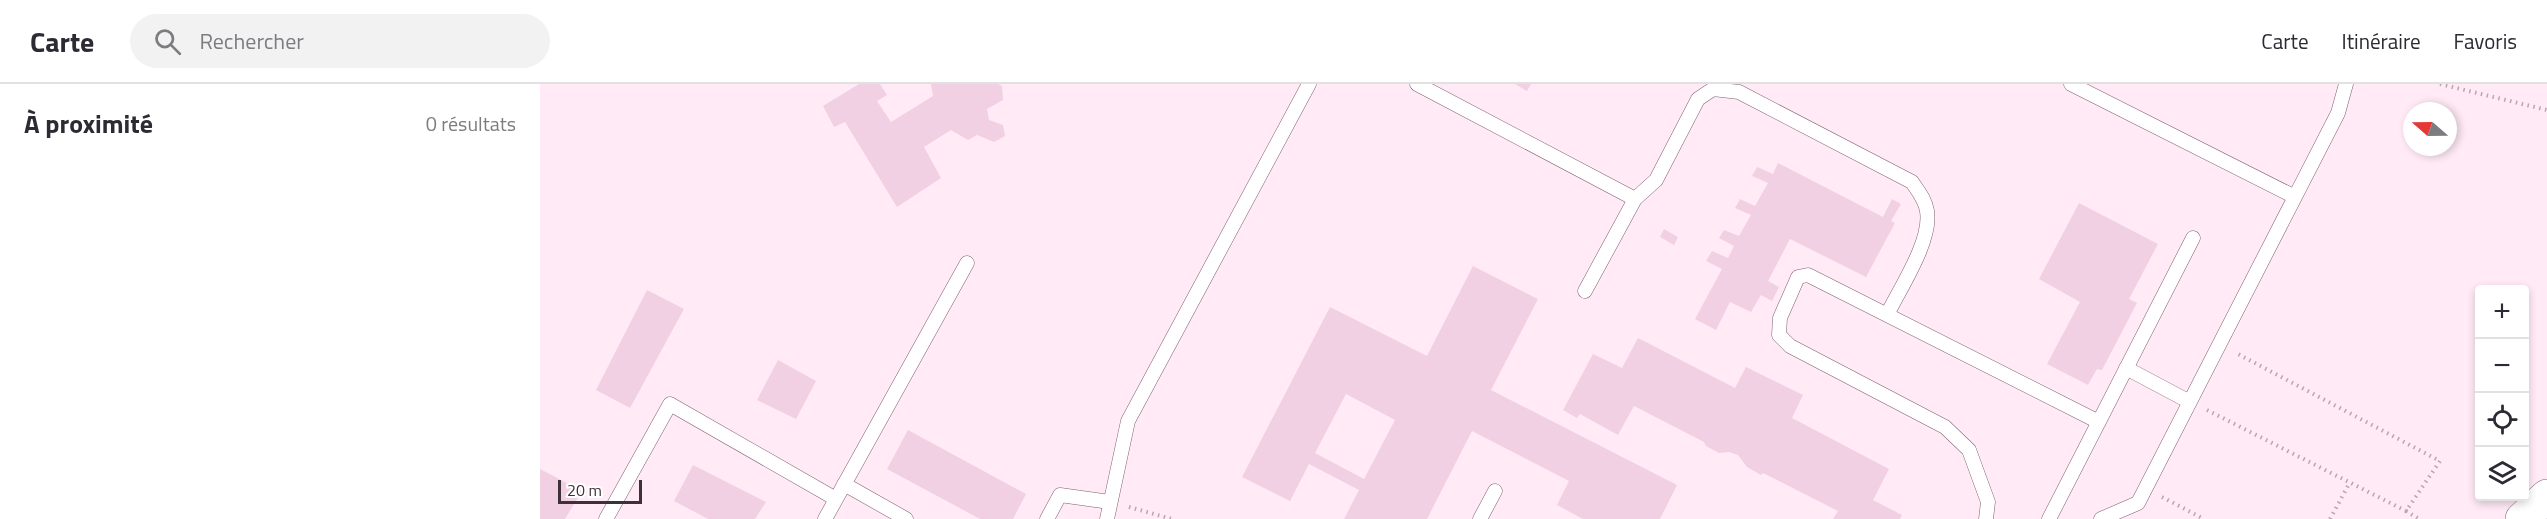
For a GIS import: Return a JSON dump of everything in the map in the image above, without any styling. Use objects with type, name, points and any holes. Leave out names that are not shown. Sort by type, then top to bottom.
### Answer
[{"type":"main road","points":[[2522,519],[2547,496]]},
{"type":"lane","points":[[1107,519],[1128,421],[1309,84]]},
{"type":"lane","points":[[1418,84],[1635,199]]},
{"type":"lane","points":[[2071,84],[2295,197]]},
{"type":"lane","points":[[2101,519],[2138,503],[2338,113],[2346,84]]},
{"type":"lane","points":[[1585,291],[1635,199],[1656,180],[1698,99],[1713,89],[1739,92],[1912,182],[1921,194],[1927,212],[1924,240],[1887,315]]},
{"type":"lane","points":[[2049,519],[2193,238]]},
{"type":"lane","points":[[825,519],[967,263]]},
{"type":"lane","points":[[1986,519],[1988,502],[1970,450],[1945,427],[1790,346],[1779,335],[1780,318],[1798,277],[1808,276],[2099,422]]},
{"type":"lane","points":[[2126,368],[2190,402]]},
{"type":"lane","points":[[606,519],[670,404],[836,499]]},
{"type":"lane","points":[[844,484],[906,519]]},
{"type":"lane","points":[[1480,519],[1495,490]]},
{"type":"lane","points":[[1047,519],[1060,495],[1110,502]]},
{"type":"path","points":[[2440,84],[2547,110]]},
{"type":"path","points":[[2219,345],[2440,460],[2406,511]]},
{"type":"path","points":[[2190,402],[2419,519]]},
{"type":"path","points":[[2330,519],[2349,484]]},
{"type":"path","points":[[2145,489],[2204,519]]},
{"type":"path","points":[[1110,502],[1172,519]]},
{"type":"building","points":[[859,84],[880,84],[887,95],[877,101],[891,122],[933,96],[931,84],[998,84],[1002,86],[1003,100],[987,109],[989,120],[1003,125],[1005,136],[994,142],[977,135],[968,140],[951,130],[924,147],[941,178],[897,207],[845,122],[834,127],[823,106]]},
{"type":"building","points":[[1515,84],[1531,84],[1527,91]]},
{"type":"building","points":[[1778,163],[1883,217],[1892,199],[1901,204],[1891,221],[1895,223],[1866,277],[1790,239],[1768,281],[1779,287],[1772,301],[1761,295],[1751,312],[1730,302],[1716,330],[1695,319],[1722,269],[1706,261],[1712,251],[1728,258],[1734,246],[1719,238],[1724,230],[1739,236],[1751,215],[1735,208],[1740,199],[1755,206],[1768,183],[1752,176],[1757,167],[1773,174]]},
{"type":"building","points":[[2079,203],[2158,244],[2129,299],[2137,303],[2102,370],[2097,369],[2088,385],[2047,364],[2080,302],[2039,279]]},
{"type":"building","points":[[1664,229],[1678,237],[1674,245],[1660,237]]},
{"type":"building","points":[[1473,266],[1538,299],[1491,390],[1677,485],[1660,519],[1583,519],[1557,505],[1569,481],[1472,431],[1427,519],[1344,519],[1359,490],[1309,464],[1290,501],[1242,477],[1330,307],[1427,356]],"holes":[[[1346,394],[1395,420],[1364,479],[1315,453]]]},
{"type":"building","points":[[647,290],[684,309],[630,408],[596,390]]},
{"type":"building","points":[[1638,338],[1735,388],[1746,367],[1803,395],[1792,418],[1889,469],[1873,500],[1902,515],[1900,519],[1833,519],[1838,511],[1763,473],[1761,475],[1747,467],[1738,455],[1729,452],[1719,453],[1706,446],[1704,442],[1634,406],[1618,435],[1580,414],[1577,418],[1563,410],[1593,354],[1622,368]]},
{"type":"building","points":[[778,360],[816,381],[796,419],[757,400]]},
{"type":"building","points":[[908,430],[1026,494],[1013,519],[980,519],[887,469]]},
{"type":"building","points":[[693,465],[766,502],[755,519],[708,519],[674,501]]},
{"type":"building","points":[[540,469],[582,491],[565,519],[540,519]]}]
